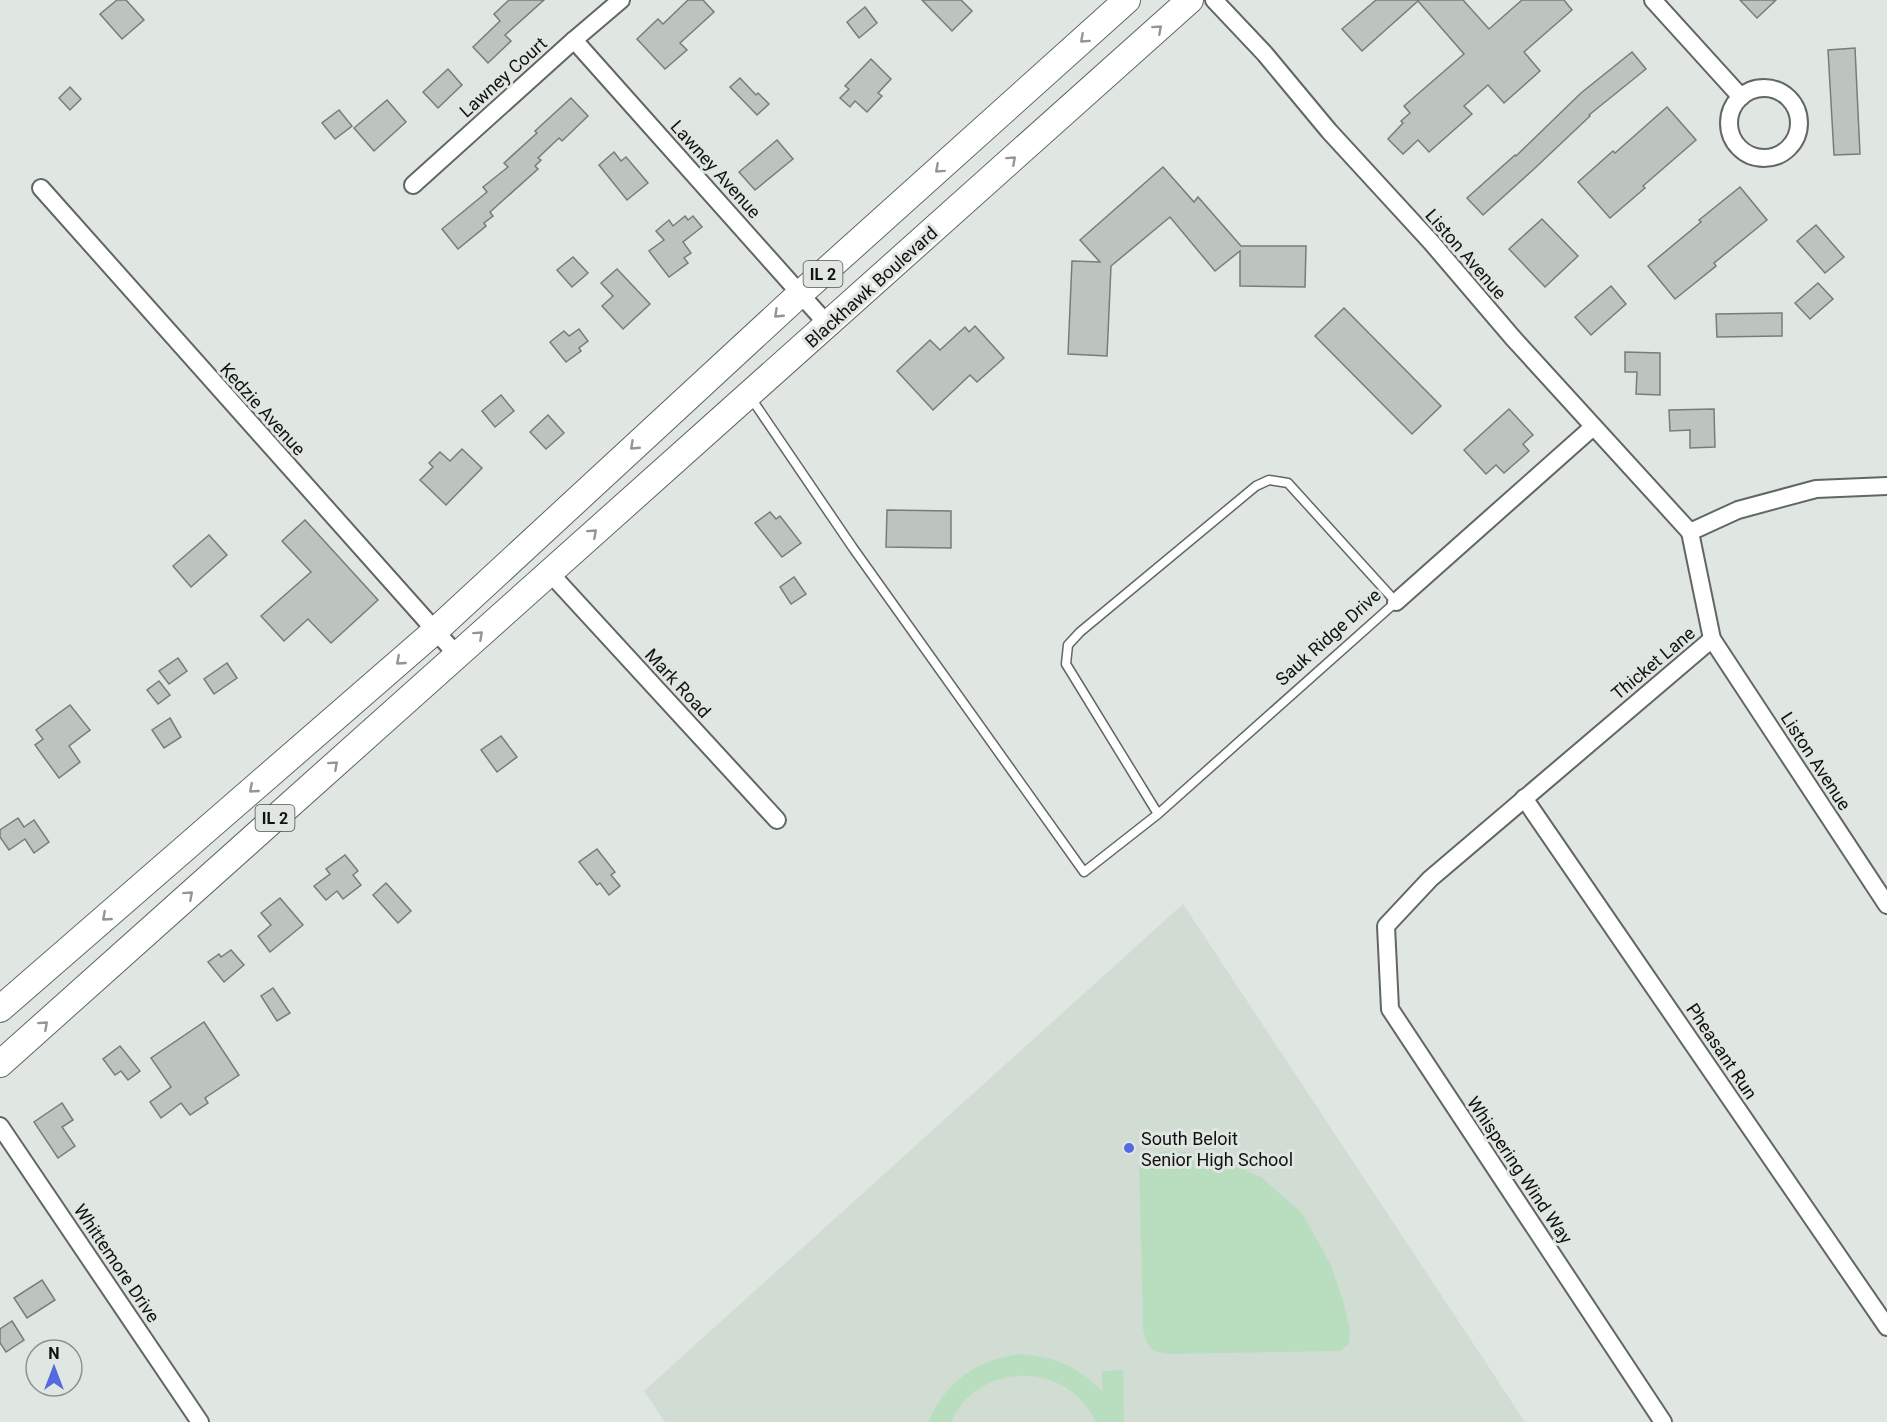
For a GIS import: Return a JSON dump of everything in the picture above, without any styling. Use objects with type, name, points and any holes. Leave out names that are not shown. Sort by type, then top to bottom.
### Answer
[{"type":"main road","name":"IL 2","points":[[0,1009],[435,631],[801,293],[1127,0]]},
{"type":"main road","name":"Blackhawk Boulevard","points":[[549,572],[1190,0]]},
{"type":"main road","name":"IL 2","points":[[0,1064],[549,572]]},
{"type":"street","name":"Lawney Court","points":[[413,185],[621,0]]},
{"type":"street","name":"Liston Avenue","points":[[1214,0],[1265,54],[1329,131],[1431,242],[1513,338],[1690,532]]},
{"type":"street","points":[[1653,0],[1741,97]]},
{"type":"street","name":"Lawney Avenue","points":[[574,40],[828,325]]},
{"type":"street","points":[[1766,88],[1778,90],[1788,96],[1799,116],[1796,139],[1789,148],[1779,154],[1757,157],[1746,153],[1737,145],[1731,135],[1729,124],[1731,112],[1741,97],[1755,89],[1766,88]]},
{"type":"street","name":"Kedzie Avenue","points":[[41,188],[457,655]]},
{"type":"street","name":"Sauk Ridge Drive","points":[[1396,602],[1593,427]]},
{"type":"street","points":[[1690,532],[1738,510],[1816,489],[1887,486]]},
{"type":"street","name":"Thicket Lane","points":[[1386,927],[1430,879],[1712,639],[1690,532]]},
{"type":"street","name":"Mark Road","points":[[549,572],[777,820]]},
{"type":"street","name":"Liston Avenue","points":[[1712,639],[1887,905]]},
{"type":"street","name":"Pheasant Run","points":[[1524,798],[1887,1327]]},
{"type":"street","name":"Whispering Wind Way","points":[[1386,927],[1390,1009],[1663,1422]]},
{"type":"street","name":"Whittemore Drive","points":[[0,1126],[200,1422]]},
{"type":"lane","name":"Sauk Ridge Drive","points":[[748,395],[853,548],[1084,872],[1158,814],[1396,602]]},
{"type":"lane","points":[[1158,814],[1066,664],[1068,645],[1080,632],[1256,486],[1269,480],[1288,483],[1396,602]]},
{"type":"shaded area","name":"South Beloit Senior High School","points":[[1183,904],[1525,1422],[665,1422],[644,1391]]},
{"type":"green space","points":[[1171,1150],[1213,1156],[1261,1177],[1302,1213],[1330,1263],[1350,1329],[1349,1344],[1340,1351],[1169,1354],[1153,1351],[1146,1341],[1143,1329],[1139,1165],[1148,1155]]},
{"type":"green space","points":[[1022,1354],[1066,1365],[1102,1391],[1102,1371],[1123,1370],[1124,1422],[1096,1422],[1083,1402],[1065,1388],[1045,1379],[1023,1376],[1002,1379],[982,1387],[964,1402],[951,1422],[928,1422],[944,1395],[965,1374],[991,1361]]},
{"type":"building","points":[[117,0],[126,0],[144,20],[122,39],[100,14]]},
{"type":"building","points":[[509,0],[544,0],[505,35],[511,41],[488,63],[473,47],[500,21],[494,14]]},
{"type":"building","points":[[688,0],[703,0],[714,12],[680,43],[687,50],[665,69],[637,39],[658,19],[663,24]]},
{"type":"building","points":[[922,0],[961,0],[972,11],[952,31]]},
{"type":"building","points":[[1376,0],[1463,0],[1489,29],[1522,0],[1564,0],[1572,10],[1524,52],[1540,71],[1504,103],[1488,85],[1464,106],[1472,114],[1429,152],[1418,140],[1403,154],[1388,139],[1410,113],[1404,106],[1464,54],[1418,1],[1362,51],[1342,29]]},
{"type":"building","points":[[1740,0],[1776,0],[1757,18]]},
{"type":"building","points":[[865,7],[877,23],[859,38],[847,22]]},
{"type":"building","points":[[1855,48],[1860,154],[1834,155],[1828,50]]},
{"type":"building","points":[[1632,52],[1646,69],[1589,115],[1483,215],[1467,198],[1516,156],[1581,93]]},
{"type":"building","points":[[871,59],[891,79],[878,93],[882,96],[867,112],[855,101],[850,107],[840,98],[849,89],[845,86]]},
{"type":"building","points":[[448,69],[462,85],[438,108],[423,92]]},
{"type":"building","points":[[740,78],[756,95],[758,93],[769,104],[757,115],[730,87]]},
{"type":"building","points":[[70,87],[81,99],[70,110],[59,98]]},
{"type":"building","points":[[571,98],[588,116],[562,141],[559,138],[538,158],[541,160],[535,166],[538,169],[490,212],[493,216],[484,223],[486,226],[458,249],[442,229],[487,192],[483,187],[508,167],[504,163]]},
{"type":"building","points":[[387,100],[406,122],[374,151],[354,128]]},
{"type":"building","points":[[1667,107],[1696,140],[1610,218],[1578,182]]},
{"type":"building","points":[[339,110],[352,126],[335,139],[322,123]]},
{"type":"building","points":[[777,140],[793,159],[755,190],[739,172]]},
{"type":"building","points":[[614,152],[621,161],[626,157],[648,183],[627,200],[599,165]]},
{"type":"building","points":[[1163,167],[1194,202],[1198,197],[1241,246],[1306,246],[1305,287],[1240,286],[1240,251],[1215,271],[1170,217],[1111,266],[1107,356],[1068,354],[1072,261],[1100,262],[1080,240]]},
{"type":"building","points":[[1740,187],[1767,220],[1714,263],[1716,266],[1675,299],[1648,266]]},
{"type":"building","points":[[685,216],[688,220],[693,216],[702,227],[683,242],[691,253],[684,258],[688,263],[669,277],[649,251],[664,240],[656,231],[669,220],[673,226]]},
{"type":"building","points":[[1542,219],[1578,256],[1545,287],[1509,249]]},
{"type":"building","points":[[1816,225],[1844,257],[1825,273],[1797,241]]},
{"type":"building","points":[[573,257],[588,273],[572,287],[557,270]]},
{"type":"building","points":[[617,269],[650,304],[623,329],[602,306],[613,296],[601,283]]},
{"type":"building","points":[[1818,283],[1833,299],[1810,319],[1795,303]]},
{"type":"building","points":[[1611,286],[1626,304],[1591,335],[1575,317]]},
{"type":"building","points":[[1344,308],[1441,406],[1412,434],[1315,336]]},
{"type":"building","points":[[1782,313],[1782,336],[1717,337],[1716,314]]},
{"type":"building","points":[[975,326],[1004,358],[977,382],[970,375],[933,410],[897,371],[930,340],[940,350],[965,327],[969,332]]},
{"type":"building","points":[[579,329],[588,341],[579,348],[581,351],[566,362],[550,342],[564,331],[569,336]]},
{"type":"building","points":[[1625,352],[1660,353],[1660,395],[1636,394],[1637,372],[1625,372]]},
{"type":"building","points":[[501,395],[514,411],[495,427],[482,411]]},
{"type":"building","points":[[1509,409],[1533,435],[1523,444],[1529,451],[1504,473],[1496,465],[1486,474],[1464,450]]},
{"type":"building","points":[[1714,409],[1715,447],[1690,448],[1690,430],[1670,431],[1669,410]]},
{"type":"building","points":[[548,415],[564,433],[546,449],[530,432]]},
{"type":"building","points":[[462,449],[482,468],[446,505],[420,480],[433,467],[429,463],[440,452],[450,461]]},
{"type":"building","points":[[887,510],[951,511],[951,548],[886,547]]},
{"type":"building","points":[[770,512],[776,519],[780,516],[801,543],[782,557],[755,523]]},
{"type":"building","points":[[305,520],[378,600],[331,643],[308,619],[284,641],[261,616],[311,572],[282,541]]},
{"type":"building","points":[[209,535],[227,555],[191,587],[173,566]]},
{"type":"building","points":[[794,577],[806,594],[791,604],[780,587]]},
{"type":"building","points":[[178,658],[187,671],[169,684],[159,671]]},
{"type":"building","points":[[227,663],[237,678],[214,694],[204,679]]},
{"type":"building","points":[[159,681],[170,695],[158,704],[147,690]]},
{"type":"building","points":[[70,705],[90,730],[69,746],[80,762],[59,778],[35,745],[43,739],[36,730]]},
{"type":"building","points":[[170,718],[181,737],[164,748],[152,730]]},
{"type":"building","points":[[501,736],[517,757],[497,772],[481,750]]},
{"type":"building","points":[[18,818],[24,827],[34,820],[49,842],[34,853],[25,839],[9,850],[0,837],[0,830]]},
{"type":"building","points":[[597,849],[615,872],[611,875],[620,886],[609,895],[600,883],[597,885],[579,862]]},
{"type":"building","points":[[345,855],[358,871],[353,875],[361,885],[343,899],[337,891],[326,900],[314,886],[330,874],[326,869]]},
{"type":"building","points":[[386,883],[411,911],[398,923],[373,895]]},
{"type":"building","points":[[280,898],[303,925],[270,952],[258,936],[271,925],[261,913]]},
{"type":"building","points":[[231,950],[244,965],[224,982],[208,962],[219,954],[221,957]]},
{"type":"building","points":[[273,988],[290,1013],[277,1021],[261,996]]},
{"type":"building","points":[[204,1022],[239,1075],[205,1098],[208,1103],[190,1115],[181,1103],[161,1118],[150,1102],[171,1087],[151,1058]]},
{"type":"building","points":[[120,1046],[140,1071],[128,1080],[121,1071],[115,1075],[103,1059]]},
{"type":"building","points":[[62,1103],[73,1120],[62,1127],[75,1146],[58,1158],[34,1122]]},
{"type":"building","points":[[42,1280],[55,1300],[27,1318],[14,1298]]},
{"type":"building","points":[[12,1321],[24,1340],[6,1352],[0,1343],[0,1329]]},
{"type":"place","name":"South Beloit Senior High School","points":[[1129,1148]]}]
